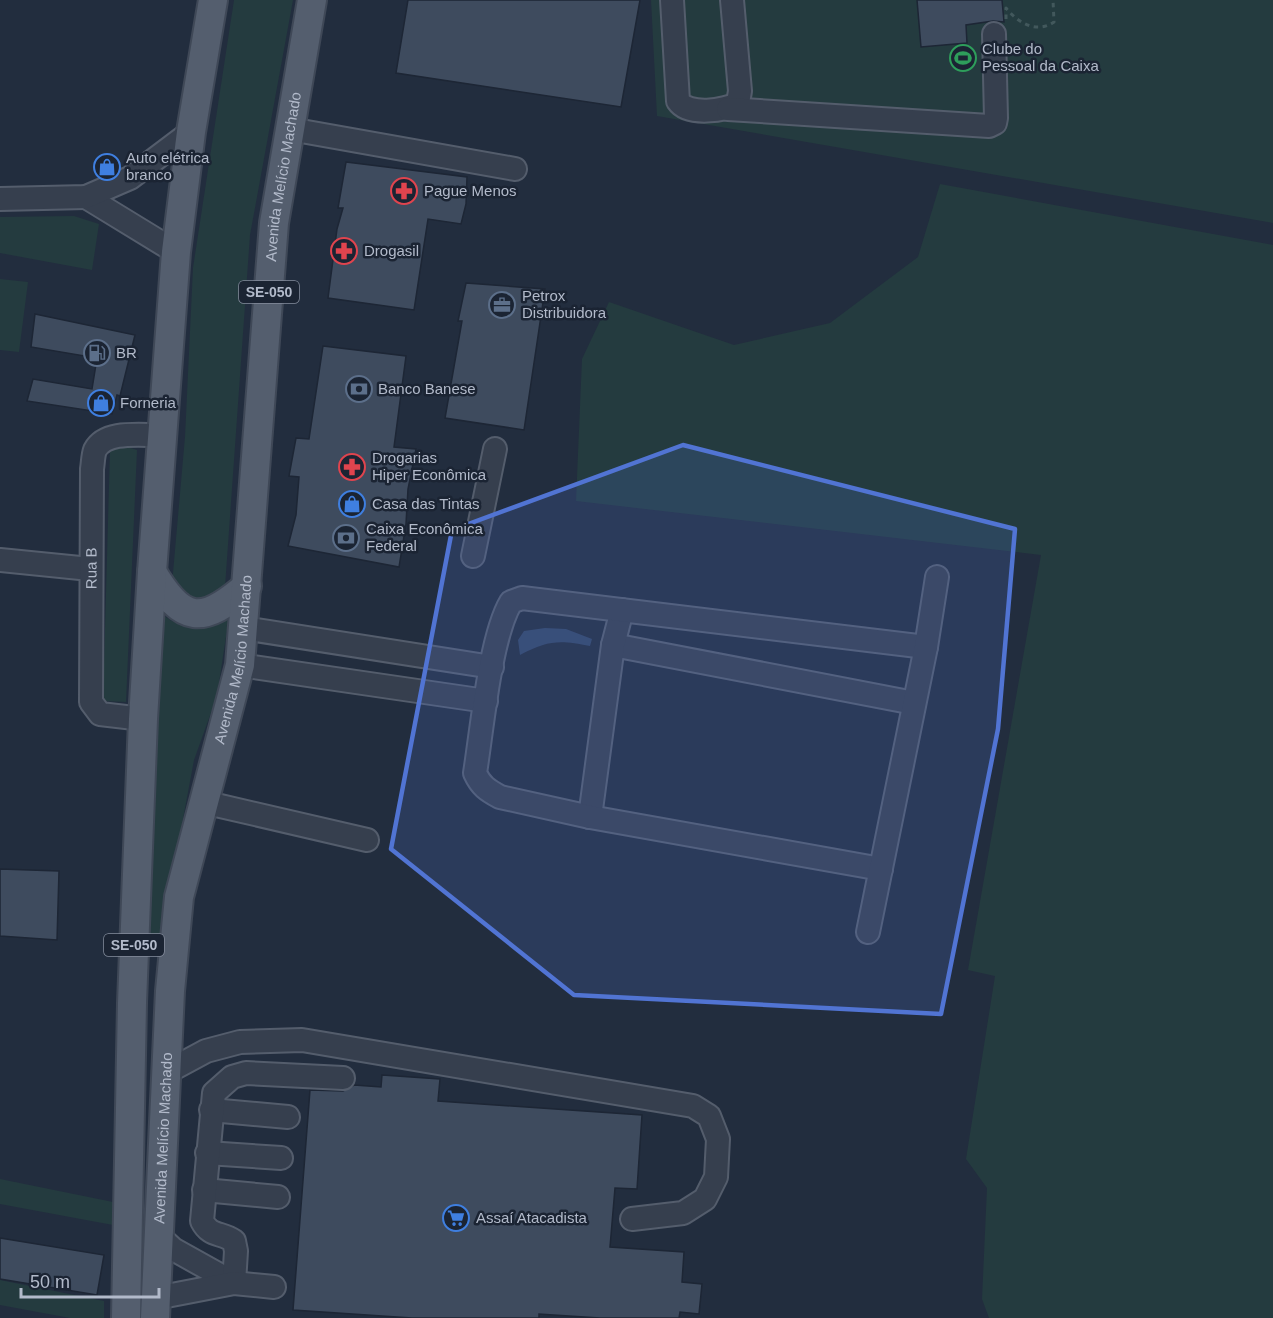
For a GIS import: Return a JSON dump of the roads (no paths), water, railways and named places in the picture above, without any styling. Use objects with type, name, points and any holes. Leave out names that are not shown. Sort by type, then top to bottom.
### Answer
[{"type":"main road","name":"SE-050","points":[[126,1318],[132,1003],[143,719],[152,572],[176,252],[191,132],[213,0]]},
{"type":"main road","name":"Avenida Melício Machado","points":[[156,1308],[170,991],[179,897],[240,665],[274,223],[312,0]]},
{"type":"main road","points":[[152,572],[176,606],[191,612],[205,613],[226,605],[247,586]]},
{"type":"street","points":[[672,0],[678,101],[681,105],[690,108],[989,126],[995,123],[996,118],[997,29]]},
{"type":"street","points":[[728,109],[738,103],[740,91],[732,0]]},
{"type":"street","points":[[290,129],[515,170]]},
{"type":"street","points":[[0,199],[86,197],[130,178],[191,132]]},
{"type":"street","points":[[86,197],[176,252]]},
{"type":"street","name":"Rua B","points":[[143,719],[100,714],[91,702],[90,569],[95,451],[103,441],[114,436],[164,435]]},
{"type":"street","points":[[473,556],[495,449]]},
{"type":"street","points":[[0,560],[90,569]]},
{"type":"street","points":[[868,932],[926,647],[937,577]]},
{"type":"street","points":[[881,869],[590,817],[500,797],[480,783],[475,773],[492,667],[506,612],[512,602],[522,598],[926,647]]},
{"type":"street","points":[[590,817],[613,645],[622,610]]},
{"type":"street","points":[[243,628],[492,667]]},
{"type":"street","points":[[613,645],[914,703]]},
{"type":"street","points":[[240,665],[486,701]]},
{"type":"street","points":[[203,802],[367,840]]},
{"type":"street","points":[[167,1072],[206,1051],[229,1045],[302,1040],[693,1106],[709,1116],[718,1139],[716,1177],[705,1199],[683,1213],[632,1219]]},
{"type":"street","points":[[234,1283],[235,1245],[230,1238],[214,1235],[202,1221],[212,1099],[222,1085],[232,1077],[246,1073],[343,1078]]},
{"type":"street","points":[[211,1110],[288,1117]]},
{"type":"street","points":[[207,1153],[281,1158]]},
{"type":"street","points":[[204,1190],[278,1197]]},
{"type":"street","points":[[159,1236],[172,1249],[234,1283],[274,1287]]},
{"type":"street","points":[[156,1308],[234,1283]]},
{"type":"water","points":[[545,628],[566,629],[592,639],[590,646],[554,643],[539,646],[520,655],[518,640],[524,631]]},
{"type":"place","name":"Clube do Pessoal da Caixa","points":[[963,58]]},
{"type":"place","name":"Auto elétrica branco","points":[[107,167]]},
{"type":"place","name":"Pague Menos","points":[[404,191]]},
{"type":"place","name":"Drogasil","points":[[344,251]]},
{"type":"place","name":"Petrox Distribuidora","points":[[502,305]]},
{"type":"place","name":"BR","points":[[97,353]]},
{"type":"place","name":"Banco Banese","points":[[359,389]]},
{"type":"place","name":"Forneria","points":[[101,403]]},
{"type":"place","name":"Drogarias Hiper Econômica","points":[[352,467]]},
{"type":"place","name":"Casa das Tintas","points":[[352,504]]},
{"type":"place","name":"Caixa Econômica Federal","points":[[346,538]]},
{"type":"place","name":"Assaí Atacadista","points":[[456,1218]]}]
